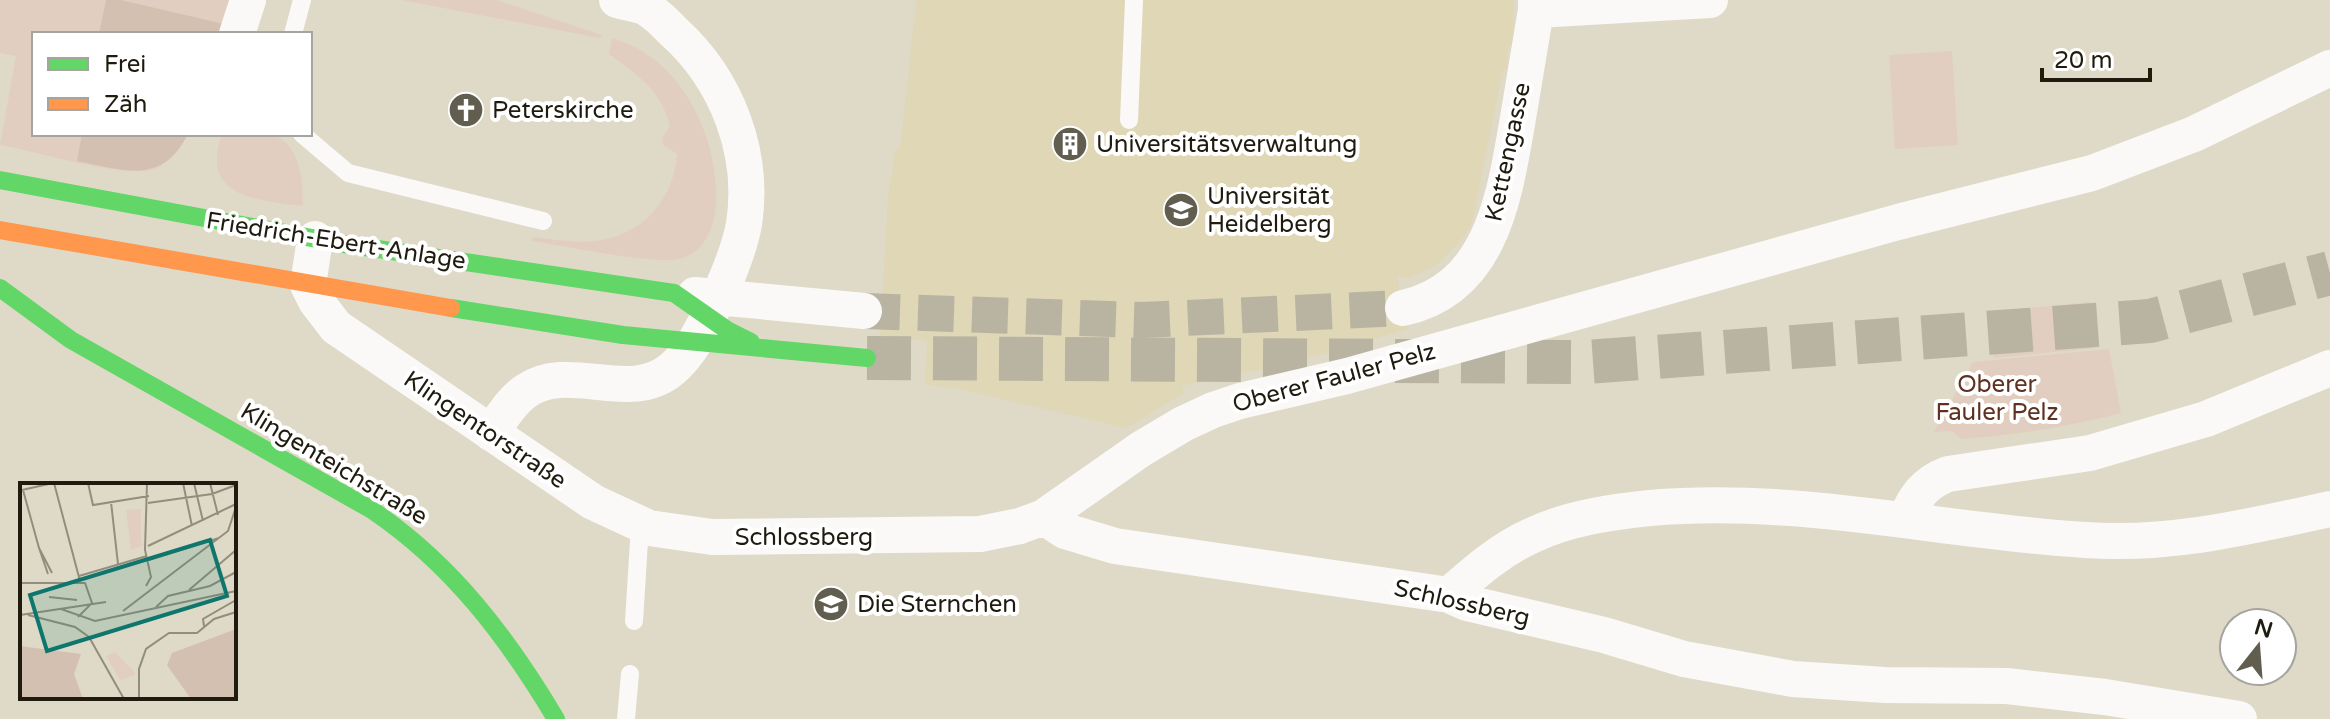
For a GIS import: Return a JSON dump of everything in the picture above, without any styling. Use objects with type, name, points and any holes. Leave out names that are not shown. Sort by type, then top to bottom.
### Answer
[{"type":"main road","name":"Friedrich-Ebert-Anlage","points":[[0,180],[315,239],[674,293]]},
{"type":"main road","points":[[0,230],[308,285],[623,335],[707,319]]},
{"type":"main road","name":"Klingenteichstraße","points":[[0,288],[71,340]]},
{"type":"main road","name":"Klingenteichstraße","points":[[0,310],[71,340],[372,510],[412,536],[441,562],[481,607],[556,719]]},
{"type":"main road","points":[[623,335],[707,319],[764,349],[867,358]]},
{"type":"main road","name":"Friedrich-Ebert-Anlage","points":[[707,319],[764,349]]},
{"type":"street","points":[[238,32],[248,0]]},
{"type":"street","points":[[1536,5],[1710,0]]},
{"type":"street","points":[[491,433],[513,403],[535,386],[561,381],[647,383],[669,371],[707,319],[731,266],[743,224],[746,184],[741,141],[727,105],[698,56],[682,39],[636,3]]},
{"type":"street","name":"Kettengasse","points":[[1403,308],[1437,297],[1465,271],[1497,221],[1536,5]]},
{"type":"street","name":"Oberer Fauler Pelz","points":[[1044,517],[1141,449],[1213,410],[1347,376],[1898,222],[2107,169],[2194,134],[2330,68]]},
{"type":"street","points":[[308,285],[315,239]]},
{"type":"street","name":"Klingentorstraße","points":[[308,285],[322,311],[336,327],[593,502],[639,540]]},
{"type":"street","name":"Friedrich-Ebert-Anlage","points":[[674,293],[707,319]]},
{"type":"street","points":[[707,319],[864,311]]},
{"type":"street","points":[[1905,520],[1920,490],[1948,474],[2090,453],[2206,419],[2330,368]]},
{"type":"street","points":[[1449,595],[1475,572],[1517,543],[1563,524],[1606,514],[1666,507],[1781,507],[2011,534],[2128,542],[2200,536],[2330,509]]},
{"type":"street","name":"Schlossberg","points":[[639,540],[675,533],[712,537],[955,536],[1001,531],[1044,517],[1065,531],[1115,546],[1449,595],[1467,603],[1604,635],[1684,659],[1793,679],[1885,685],[2007,686],[2105,697],[2239,719]]},
{"type":"lane","points":[[294,32],[302,0]]},
{"type":"lane","points":[[1129,120],[1134,0]]},
{"type":"lane","points":[[304,136],[348,173],[543,221]]},
{"type":"lane","points":[[634,621],[639,540]]},
{"type":"lane","points":[[626,719],[630,674]]},
{"type":"shaded area","points":[[106,0],[121,0],[224,24],[221,32],[99,32]]},
{"type":"shaded area","name":"Universität Heidelberg","points":[[916,0],[1514,0],[1513,45],[1508,46],[1507,70],[1503,70],[1472,223],[1461,241],[1437,265],[1410,278],[1397,276],[1408,329],[1294,362],[1182,386],[1184,393],[1126,428],[955,388],[925,385],[927,341],[880,337],[888,197],[895,150],[900,149]]},
{"type":"shaded area","points":[[82,136],[187,136],[178,150],[153,168],[125,170],[77,161]]},
{"type":"green space","points":[[0,0],[231,0],[221,32],[32,32],[32,136],[187,136],[174,155],[154,169],[123,170],[0,145],[16,56],[0,53]]},
{"type":"green space","points":[[401,0],[497,0],[602,35],[600,38]]},
{"type":"green space","points":[[612,38],[643,52],[669,73],[691,103],[706,136],[716,186],[713,221],[707,237],[697,249],[683,258],[633,258],[531,241],[532,237],[572,241],[612,238],[641,223],[652,213],[670,186],[677,154],[664,146],[662,138],[670,126],[666,113],[647,84],[609,54]]},
{"type":"green space","points":[[1952,51],[1958,145],[1895,149],[1889,55]]},
{"type":"green space","points":[[222,136],[274,136],[282,139],[298,164],[303,206],[237,192],[226,183],[219,171],[217,155]]},
{"type":"green space","name":"Oberer Fauler Pelz","points":[[2090,302],[2095,348],[1994,358],[1990,312]]},
{"type":"green space","name":"Oberer Fauler Pelz","points":[[2109,349],[2121,413],[2021,433],[1961,439],[1952,431],[1934,432],[1973,362]]},
{"type":"tunnel","points":[[867,358],[1586,362],[2150,321],[2330,273]]},
{"type":"tunnel","points":[[864,311],[1141,320],[1403,308]]},
{"type":"traffic: fast","points":[[0,180],[344,244],[674,293],[727,330],[751,342]]},
{"type":"traffic: fast","points":[[0,288],[71,340],[372,510],[401,531],[476,604],[518,659],[556,719]]},
{"type":"traffic: fast","points":[[451,308],[623,335],[867,358]]},
{"type":"traffic: slow","points":[[0,230],[451,308]]},
{"type":"place","name":"Peterskirche","points":[[466,110]]},
{"type":"place","name":"Universitätsverwaltung","points":[[1070,144]]},
{"type":"place","name":"Universität Heidelberg","points":[[1181,210]]},
{"type":"place","name":"Die Sternchen","points":[[831,604]]}]
